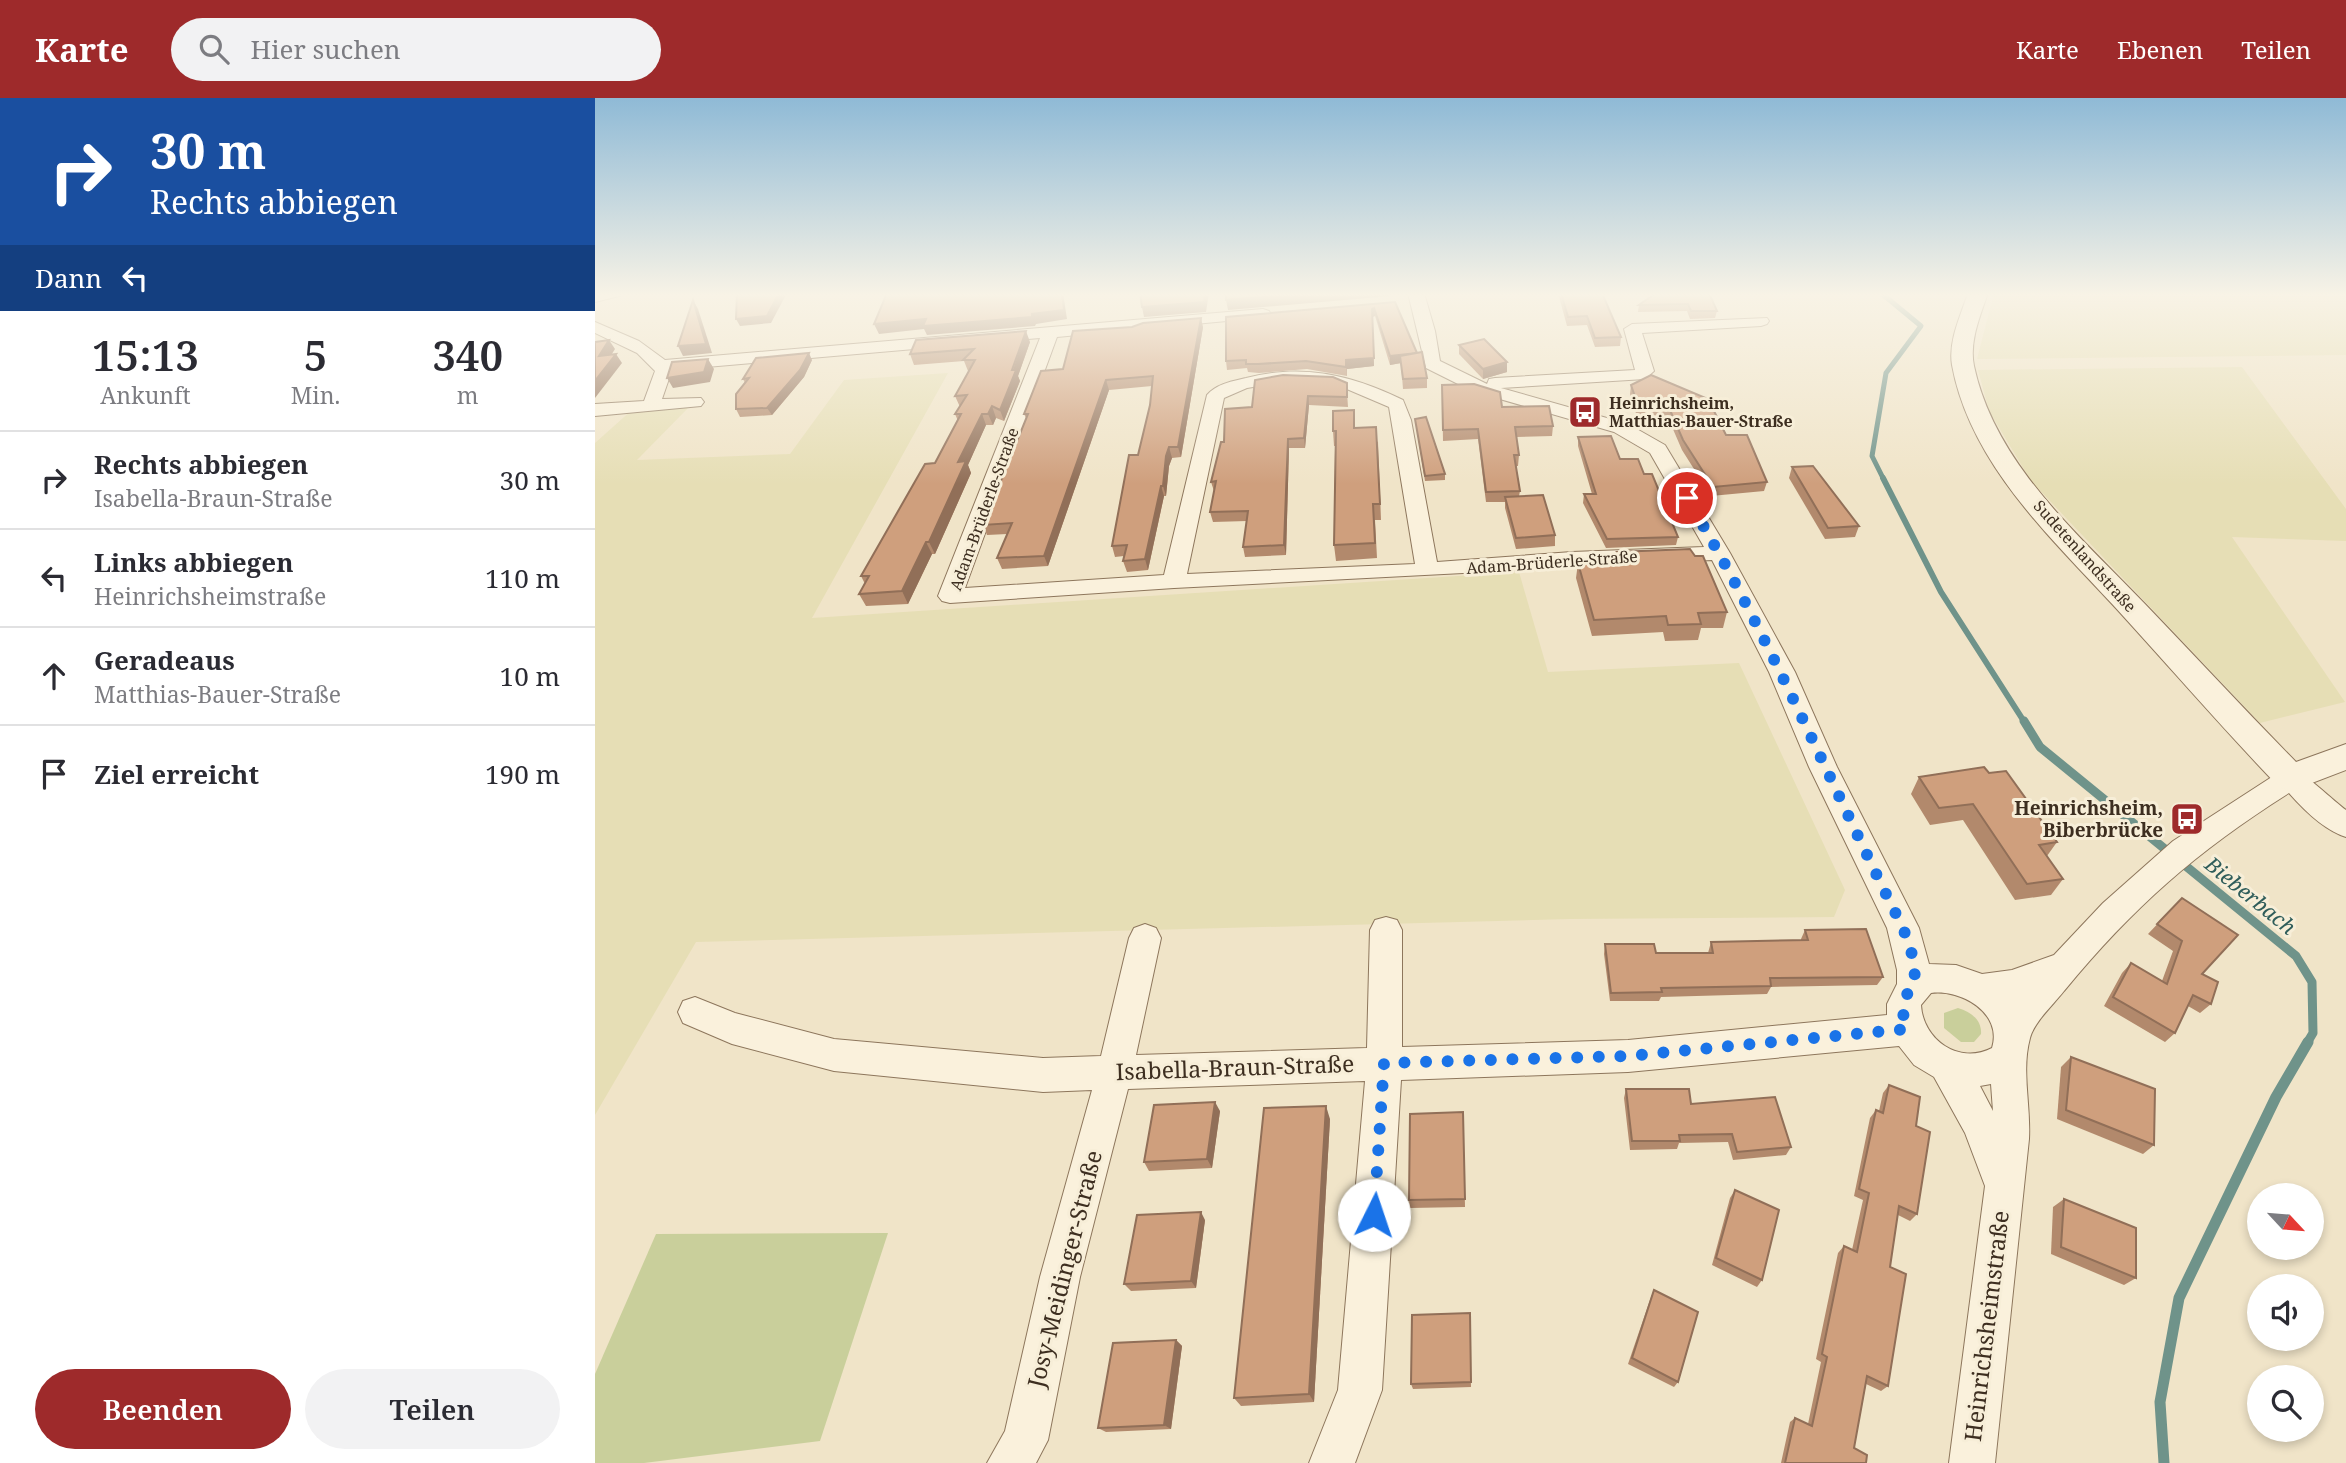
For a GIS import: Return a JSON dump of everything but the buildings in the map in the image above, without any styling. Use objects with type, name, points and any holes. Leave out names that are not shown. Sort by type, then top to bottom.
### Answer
[{"type":"street","points":[[651,357],[664,371],[651,405]]},
{"type":"street","points":[[661,366],[768,357]]},
{"type":"street","name":"Adam-Brüderle-Straße","points":[[1042,357],[950,596],[1174,580],[1427,570],[1572,559],[1719,553]]},
{"type":"street","points":[[1430,357],[1432,364],[1478,387],[1621,428],[1658,449],[1719,553],[1782,672],[1823,767],[1912,952],[1915,971],[1913,986],[1905,998],[1902,1012],[1907,1029]]},
{"type":"street","points":[[1478,387],[1639,375],[1646,371],[1640,357]]},
{"type":"street","name":"Sudetenlandstraße","points":[[1963,357],[1971,393],[1994,443],[2052,523],[2291,778]]},
{"type":"street","points":[[1174,580],[1216,395],[1231,386],[1273,378],[1327,377],[1365,388],[1397,404],[1427,570]]},
{"type":"street","points":[[595,410],[695,401]]},
{"type":"street","name":"Heinrichsheimstraße","points":[[1907,1029],[1923,1050],[1947,1066],[1965,1072],[1982,1073],[1996,1068],[2068,963],[2088,940],[2174,857],[2291,778],[2346,756]]},
{"type":"street","points":[[2291,778],[2313,801],[2346,825]]},
{"type":"street","points":[[1886,894],[1929,951],[1970,985]]},
{"type":"street","points":[[1332,1463],[1360,1390],[1384,1063],[1386,930]]},
{"type":"street","name":"Josy-Meidinger-Straße","points":[[1010,1463],[1025,1440],[1060,1277],[1115,1072],[1145,938]]},
{"type":"street","name":"Heinrichsheimstraße","points":[[1913,986],[1926,979],[1943,977],[1970,985],[2012,985],[2068,963]]},
{"type":"street","name":"Heinrichsheimstraße","points":[[1970,985],[1995,1002],[2006,1017],[2010,1046],[2012,1116],[1972,1463]]},
{"type":"street","name":"Isabella-Braun-Straße","points":[[695,1012],[732,1028],[834,1055],[1043,1075],[1628,1056],[1907,1029]]},
{"type":"street","name":"Heinrichsheimstraße","points":[[1947,1066],[1973,1107],[1992,1147],[2003,1188]]},
{"type":"shaded area","points":[[1978,357],[2189,357],[1977,359]]},
{"type":"shaded area","points":[[2242,367],[2346,509],[2346,541],[2232,537],[2345,702],[2260,723],[2031,481],[1989,411],[1978,370]]},
{"type":"shaded area","points":[[948,373],[812,618],[1519,572],[1548,672],[1739,663],[1845,890],[1834,917],[1570,919],[696,942],[595,1115],[595,443],[633,409],[692,404],[637,460],[790,454],[844,380]]},
{"type":"green space","points":[[1958,1008],[1971,1014],[1980,1025],[1981,1034],[1974,1042],[1961,1042],[1944,1028],[1944,1013]]},
{"type":"green space","points":[[888,1233],[820,1441],[644,1463],[595,1463],[595,1374],[656,1234]]},
{"type":"waterway","name":"Bieberbach","points":[[1883,478],[1872,456],[1886,373],[1898,357]]},
{"type":"waterway","name":"Bieberbach","points":[[1883,478],[1941,592],[2025,723]]},
{"type":"waterway","name":"Bieberbach","points":[[2024,721],[2040,747],[2296,956],[2312,982],[2313,1033],[2307,1043]]},
{"type":"waterway","name":"Bieberbach","points":[[2164,1463],[2160,1402],[2179,1298],[2276,1097],[2308,1042]]},
{"type":"place","name":"Heinrichsheim, Matthias-Bauer-Straße","points":[[1585,412]]},
{"type":"place","name":"Heinrichsheim, Biberbrücke","points":[[2187,819]]},
{"type":"route","points":[[1374,1215],[1384,1063],[1628,1056],[1907,1029],[1902,1012],[1905,998],[1913,986],[1915,971],[1912,952],[1903,928],[1862,850],[1782,672],[1732,576],[1687,498]]}]
